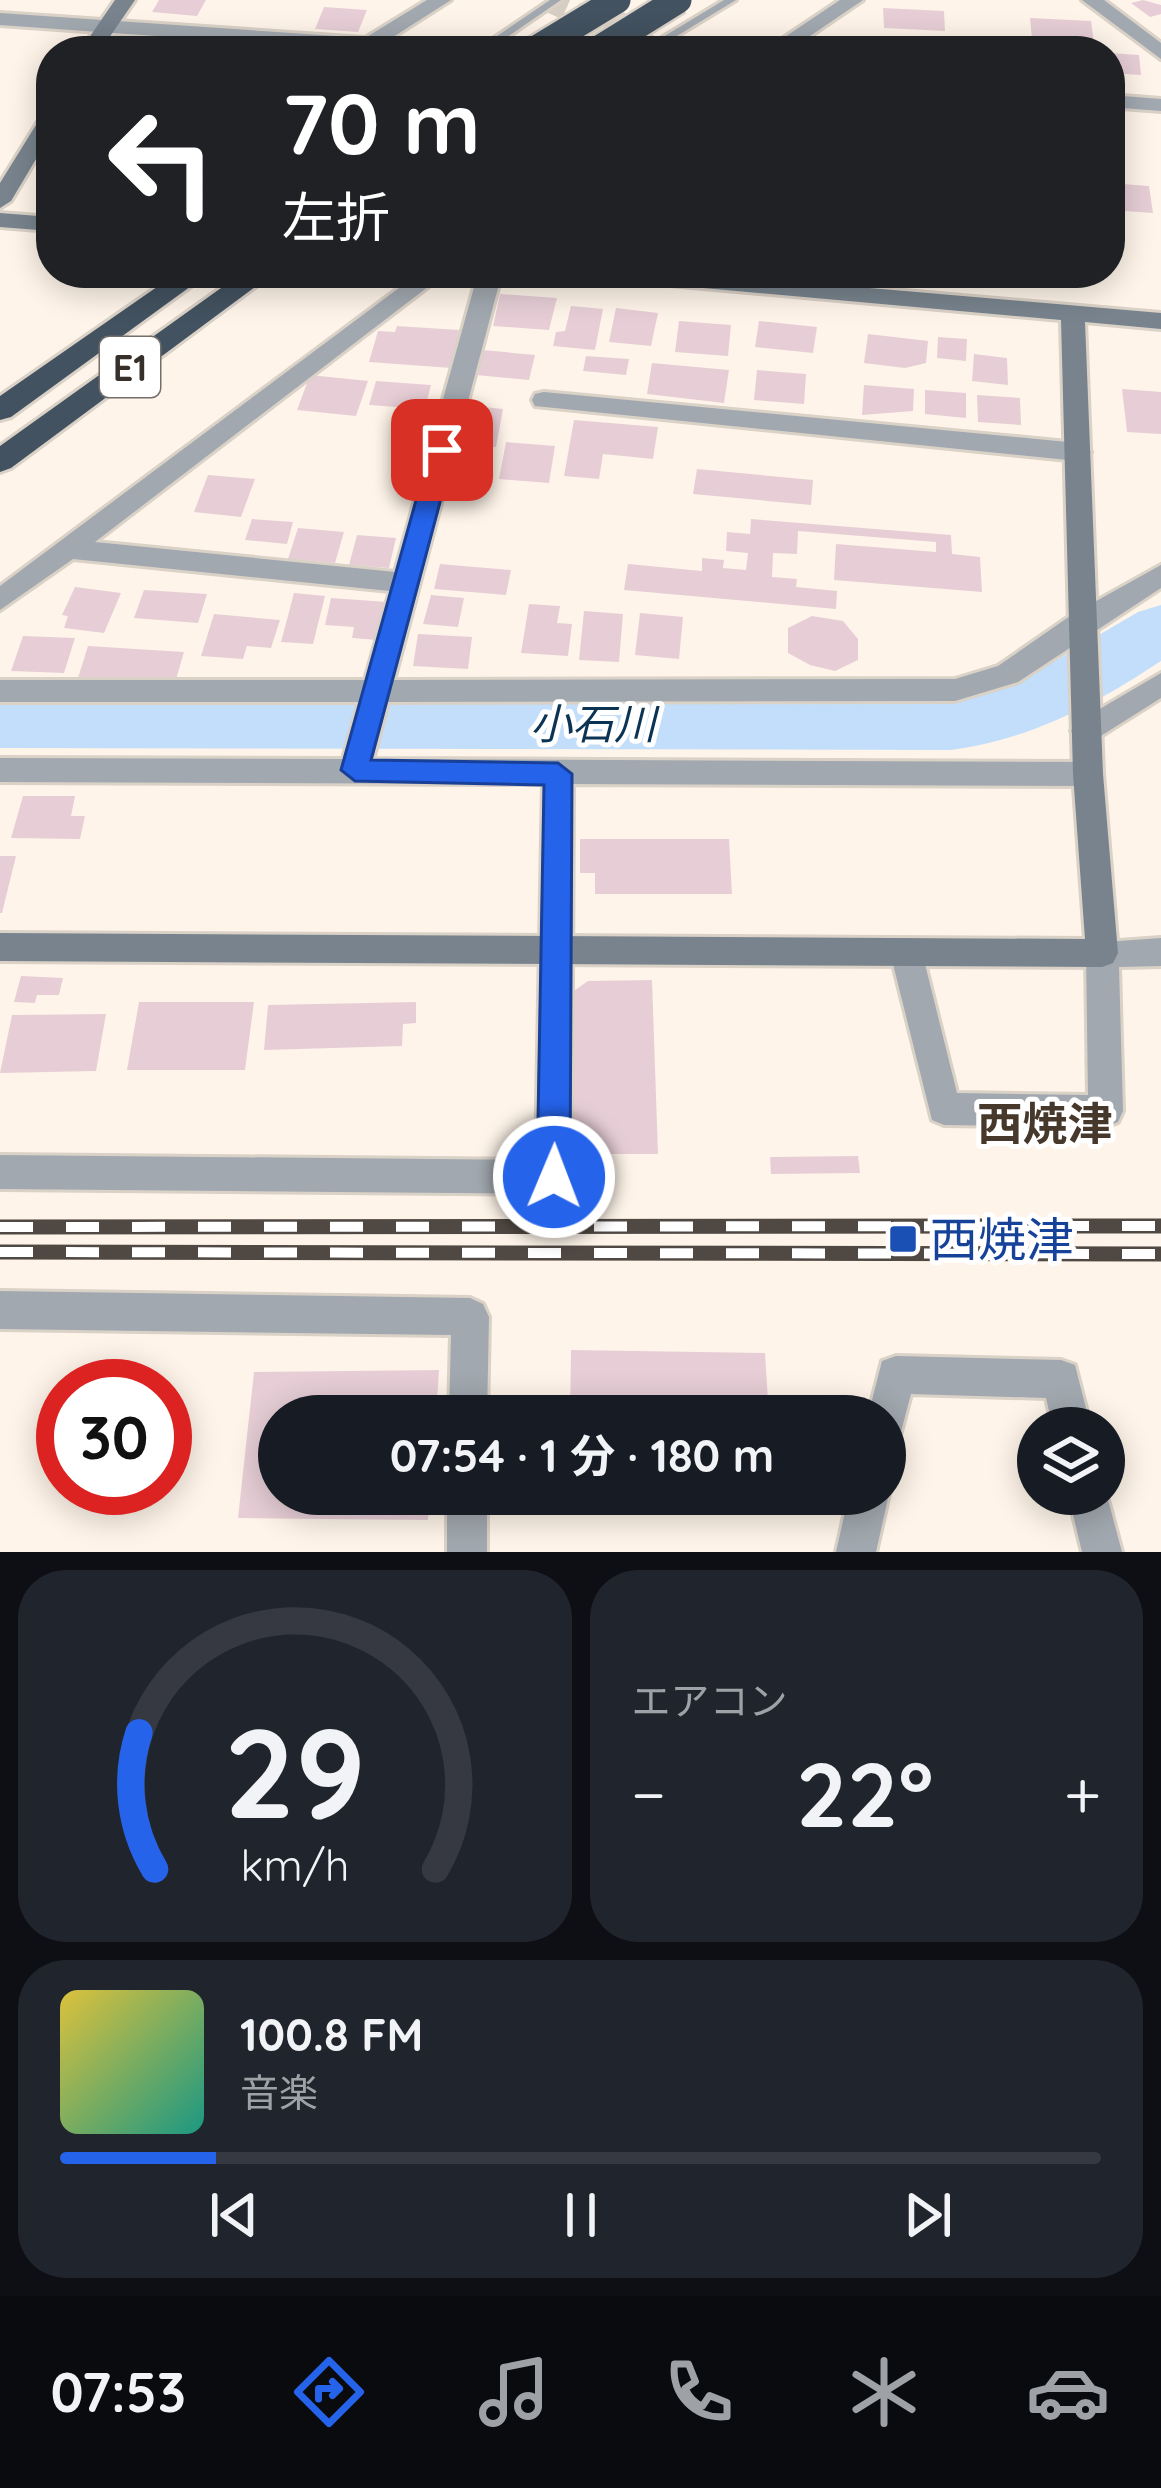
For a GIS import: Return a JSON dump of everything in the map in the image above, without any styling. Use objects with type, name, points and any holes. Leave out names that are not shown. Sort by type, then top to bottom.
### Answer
[{"type":"highway","points":[[558,36],[617,0]]},
{"type":"highway","points":[[620,36],[678,0]]},
{"type":"highway","name":"E1","points":[[11,402],[166,288]]},
{"type":"highway","name":"E1","points":[[0,460],[239,288]]},
{"type":"street","points":[[98,36],[125,0]]},
{"type":"street","points":[[382,36],[441,0]]},
{"type":"street","points":[[797,36],[853,0]]},
{"type":"street","points":[[1101,1],[1161,53]]},
{"type":"street","points":[[0,19],[221,36]]},
{"type":"street","points":[[1125,102],[1161,105]]},
{"type":"street","points":[[0,201],[36,141]]},
{"type":"street","points":[[0,220],[36,223]]},
{"type":"street","points":[[0,600],[414,288]]},
{"type":"street","points":[[355,770],[486,288]]},
{"type":"street","points":[[782,288],[1161,321]]},
{"type":"street","points":[[906,952],[944,1109],[1106,1112],[1102,953],[1086,731],[1073,314]]},
{"type":"street","points":[[544,400],[1078,452]]},
{"type":"street","points":[[68,549],[406,583]]},
{"type":"street","points":[[0,691],[955,690],[1007,674],[1083,620],[1161,575]]},
{"type":"street","points":[[1086,731],[1161,685]]},
{"type":"street","points":[[0,770],[1088,774]]},
{"type":"street","points":[[0,1172],[554,1177],[558,774]]},
{"type":"street","points":[[0,947],[1161,952]]},
{"type":"street","points":[[0,1310],[470,1317],[469,1395]]},
{"type":"street","points":[[892,1395],[896,1376],[1061,1379],[1067,1407]]},
{"type":"street","points":[[466,1552],[467,1515]]},
{"type":"street","points":[[856,1552],[864,1515]]},
{"type":"street","points":[[1093,1515],[1102,1552]]},
{"type":"lane","points":[[502,36],[556,0]]},
{"type":"lane","points":[[670,36],[731,0]]},
{"type":"building","points":[[159,0],[206,0],[197,16],[152,12]]},
{"type":"building","points":[[1143,0],[1161,5],[1161,14],[1150,17],[1131,3]]},
{"type":"building","points":[[324,7],[367,10],[358,32],[315,29]]},
{"type":"building","points":[[883,8],[944,11],[945,31],[884,28]]},
{"type":"building","points":[[1030,18],[1091,21],[1093,36],[1032,36]]},
{"type":"building","points":[[1125,54],[1139,55],[1141,75],[1125,74]]},
{"type":"building","points":[[1125,184],[1149,186],[1153,213],[1125,211]]},
{"type":"building","points":[[500,294],[557,298],[549,330],[493,326]]},
{"type":"building","points":[[571,306],[603,309],[595,350],[553,346],[556,332],[565,331]]},
{"type":"building","points":[[616,308],[658,313],[651,346],[609,342]]},
{"type":"building","points":[[679,321],[731,325],[728,356],[675,352]]},
{"type":"building","points":[[759,321],[817,327],[813,353],[755,347]]},
{"type":"building","points":[[397,326],[459,330],[451,368],[369,362],[378,331],[395,332]]},
{"type":"building","points":[[868,334],[928,341],[926,363],[905,368],[864,363]]},
{"type":"building","points":[[938,337],[967,339],[966,361],[937,358]]},
{"type":"building","points":[[483,350],[535,355],[529,380],[476,375]]},
{"type":"building","points":[[974,354],[1007,358],[1008,385],[972,381]]},
{"type":"building","points":[[586,356],[629,359],[626,375],[583,371]]},
{"type":"building","points":[[652,363],[729,370],[724,403],[647,394]]},
{"type":"building","points":[[757,370],[806,374],[804,404],[754,400]]},
{"type":"building","points":[[310,375],[368,381],[356,416],[297,410]]},
{"type":"building","points":[[376,381],[431,385],[425,409],[369,405]]},
{"type":"building","points":[[864,385],[914,389],[913,411],[862,415]]},
{"type":"building","points":[[1122,389],[1161,392],[1161,434],[1127,432]]},
{"type":"building","points":[[925,390],[966,393],[966,418],[925,414]]},
{"type":"building","points":[[977,395],[1020,398],[1021,425],[978,422]]},
{"type":"building","points":[[473,406],[503,409],[496,447],[465,445]]},
{"type":"building","points":[[574,420],[658,427],[653,459],[603,454],[599,479],[564,476]]},
{"type":"building","points":[[506,442],[555,446],[549,483],[499,479]]},
{"type":"building","points":[[697,469],[813,480],[811,505],[693,494]]},
{"type":"building","points":[[208,475],[255,479],[241,517],[194,512]]},
{"type":"building","points":[[252,519],[293,522],[287,544],[245,540]]},
{"type":"building","points":[[751,519],[951,535],[952,554],[980,557],[982,592],[834,580],[836,544],[936,552],[936,542],[798,531],[797,554],[773,553],[772,577],[797,579],[796,587],[837,591],[836,609],[624,590],[628,564],[702,571],[702,558],[724,560],[723,568],[746,570],[748,553],[726,551],[727,532],[750,534]]},
{"type":"building","points":[[298,528],[344,532],[335,563],[288,559]]},
{"type":"building","points":[[357,535],[396,538],[389,568],[349,565]]},
{"type":"building","points":[[440,564],[511,570],[506,595],[434,589]]},
{"type":"building","points":[[75,587],[121,593],[104,633],[64,628],[68,616],[62,615]]},
{"type":"building","points":[[144,590],[207,594],[198,623],[134,618]]},
{"type":"building","points":[[294,593],[325,596],[313,644],[281,642]]},
{"type":"building","points":[[431,595],[464,598],[458,627],[423,624]]},
{"type":"building","points":[[331,598],[387,602],[378,640],[352,638],[354,627],[325,625]]},
{"type":"building","points":[[529,604],[560,606],[557,623],[572,624],[568,656],[521,653]]},
{"type":"building","points":[[584,611],[623,614],[619,662],[579,660]]},
{"type":"building","points":[[640,613],[683,617],[679,659],[635,655]]},
{"type":"building","points":[[214,614],[280,620],[271,648],[247,646],[243,659],[201,656]]},
{"type":"building","points":[[812,616],[843,621],[858,639],[858,660],[835,671],[788,653],[788,628]]},
{"type":"building","points":[[418,634],[472,637],[468,669],[413,666]]},
{"type":"building","points":[[23,636],[75,638],[64,673],[11,671]]},
{"type":"building","points":[[88,646],[184,652],[175,683],[78,678]]},
{"type":"building","points":[[23,796],[75,796],[71,816],[85,816],[80,839],[11,838]]},
{"type":"building","points":[[580,839],[729,839],[732,894],[595,894],[595,873],[580,873]]},
{"type":"building","points":[[0,856],[16,856],[2,913],[0,913]]},
{"type":"building","points":[[21,976],[63,978],[59,995],[37,995],[35,1003],[14,1002]]},
{"type":"building","points":[[652,980],[658,1154],[571,1154],[571,993],[588,981]]},
{"type":"building","points":[[139,1002],[254,1002],[245,1070],[127,1070]]},
{"type":"building","points":[[416,1002],[416,1023],[403,1024],[402,1046],[264,1050],[268,1005]]},
{"type":"building","points":[[106,1014],[96,1071],[0,1073],[12,1015]]},
{"type":"building","points":[[858,1156],[860,1173],[771,1174],[770,1157]]},
{"type":"building","points":[[571,1350],[765,1353],[768,1395],[570,1395]]},
{"type":"building","points":[[439,1370],[437,1395],[258,1395],[258,1515],[428,1515],[428,1520],[238,1518],[254,1372]]},
{"type":"waterway","name":"小石川","points":[[0,722],[951,724],[983,720],[1038,703],[1161,629]]},
{"type":"tunnel","points":[[546,0],[627,36]]},
{"type":"railway","points":[[0,1227],[1161,1226]]},
{"type":"railway","points":[[0,1252],[1161,1254]]},
{"type":"place","name":"西焼津","points":[[903,1239]]},
{"type":"district","name":"西焼津","points":[[1045,1123]]},
{"type":"route","points":[[442,450],[355,770],[558,774],[554,1177]]}]
